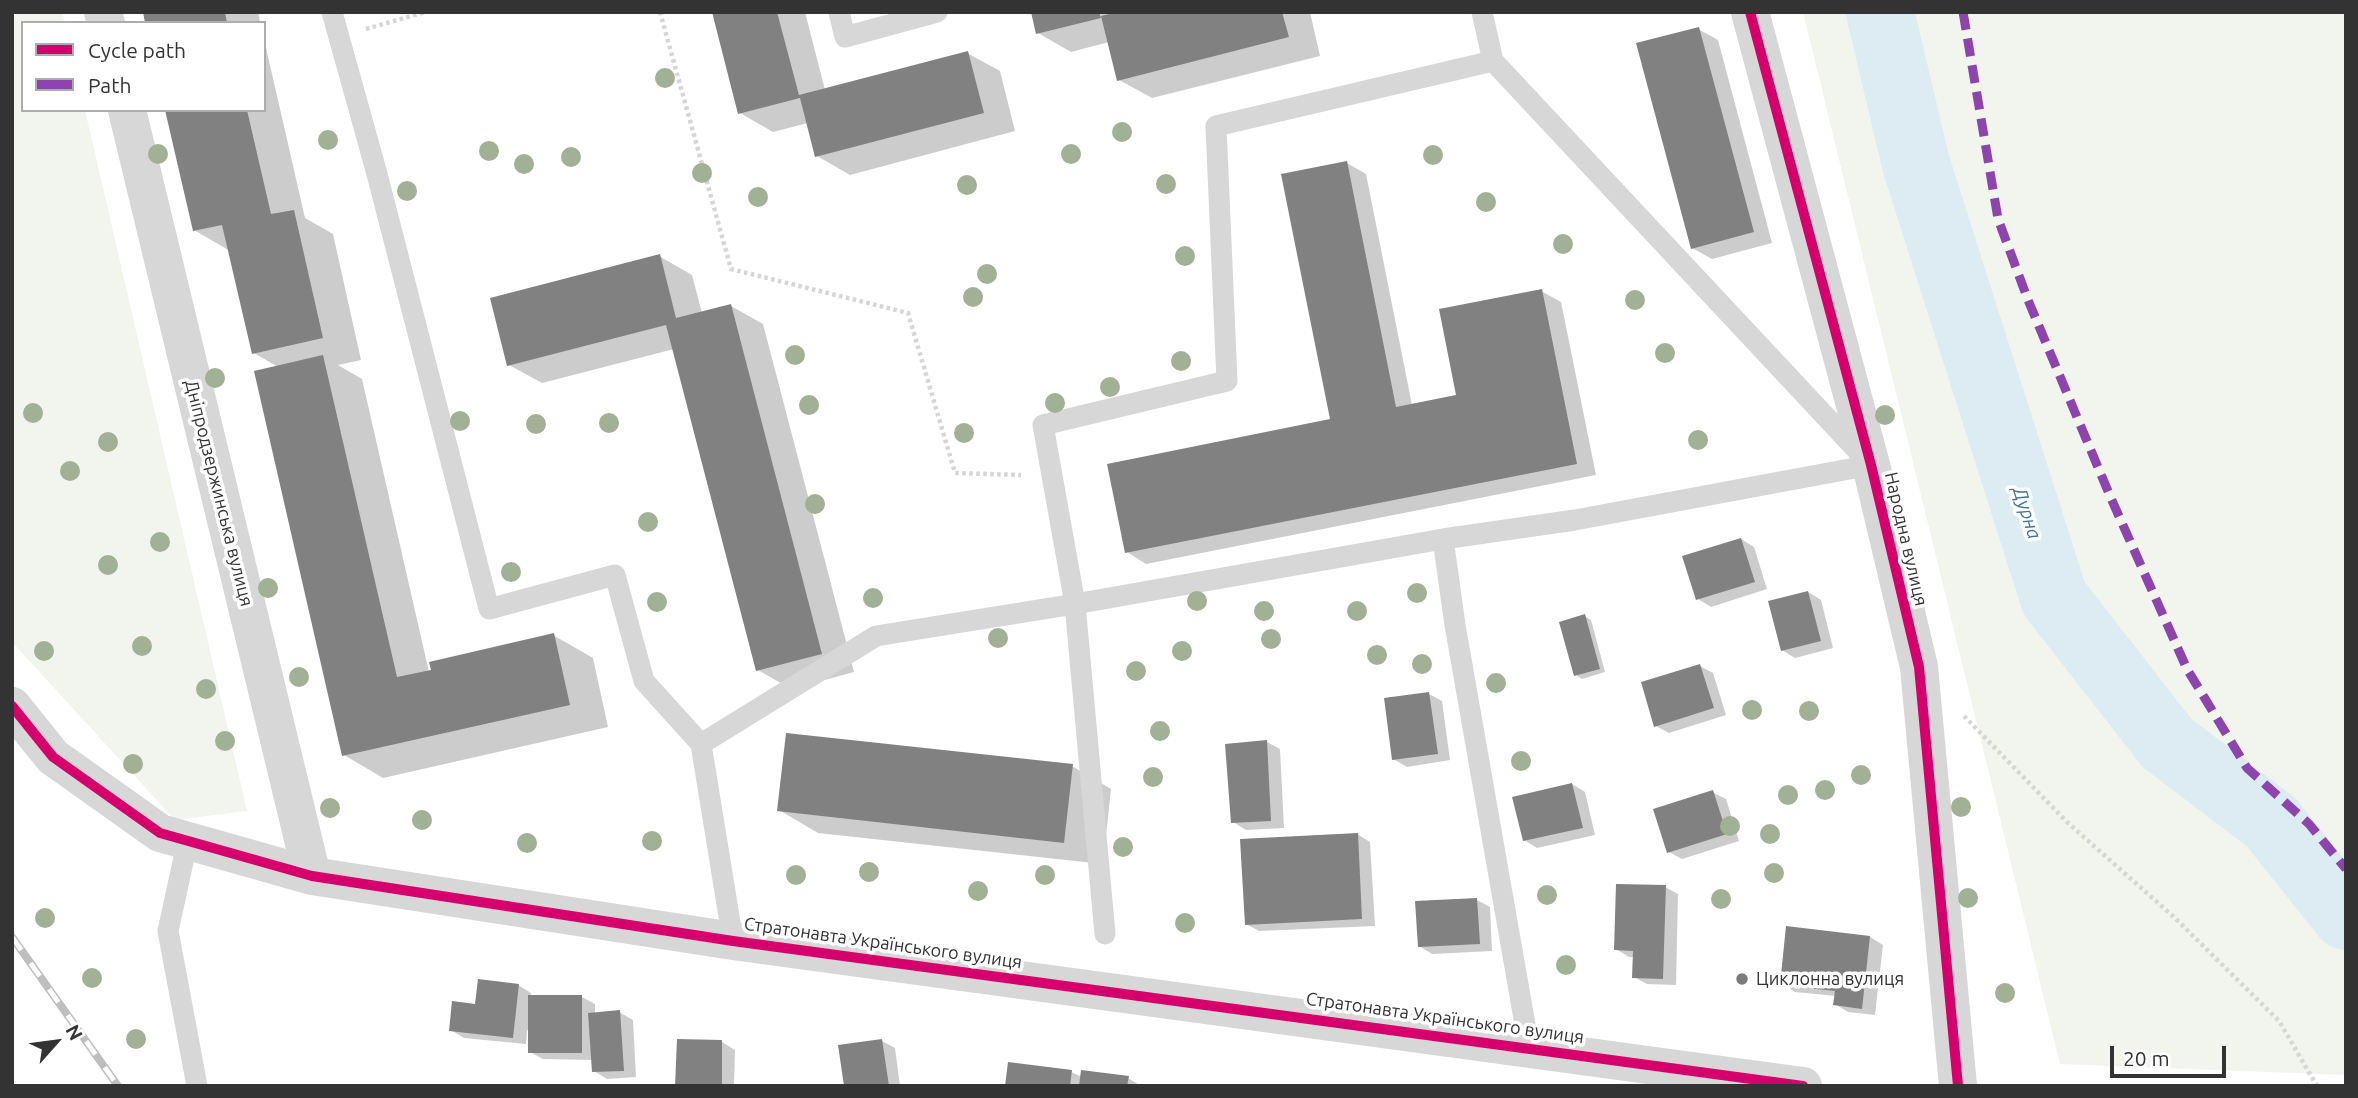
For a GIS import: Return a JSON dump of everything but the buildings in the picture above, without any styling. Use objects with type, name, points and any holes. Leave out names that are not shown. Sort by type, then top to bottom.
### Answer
[{"type":"street","name":"Народна вулиця","points":[[1750,12],[1871,466],[1919,667],[1958,1086]]},
{"type":"street","name":"Дніпродзержинська вулиця","points":[[127,112],[312,876]]},
{"type":"street","name":"Стратонавта Українського вулиця","points":[[12,705],[53,757],[160,832],[312,876],[733,941],[1803,1086]]},
{"type":"lane","points":[[332,12],[377,174],[489,609],[615,575],[644,681],[701,744],[733,941]]},
{"type":"lane","points":[[839,12],[845,37],[937,12]]},
{"type":"lane","points":[[1482,12],[1493,61],[1871,466]]},
{"type":"lane","points":[[1105,934],[1075,604],[1043,425],[1227,381],[1216,125],[1493,61]]},
{"type":"lane","points":[[701,744],[876,636],[1443,539],[1576,520],[1871,466]]},
{"type":"lane","points":[[1443,539],[1455,625],[1529,1047]]},
{"type":"lane","points":[[188,839],[168,931],[197,1086]]},
{"type":"path","points":[[338,37],[425,12]]},
{"type":"path","points":[[660,12],[731,269],[908,313],[955,473],[1052,476]]},
{"type":"path","points":[[1919,667],[2067,822],[2175,918],[2279,1021],[2317,1086]]},
{"type":"shaded area","points":[[12,12],[62,12],[64,21],[21,21],[21,112],[85,112],[247,811],[175,820],[12,642]]},
{"type":"shaded area","points":[[1803,12],[2346,12],[2346,1075],[2060,1064]]},
{"type":"waterway","name":"Дурна","points":[[1880,12],[1916,164],[2054,598],[2167,743],[2271,822],[2346,916]]},
{"type":"railway","points":[[12,937],[118,1086]]},
{"type":"marked path","points":[[1963,12],[1998,219],[2028,300],[2110,496],[2187,669],[2247,768],[2309,824],[2346,869]]},
{"type":"cycle path","points":[[1750,12],[1871,465],[1919,667],[1958,1086]]},
{"type":"cycle path","points":[[12,706],[53,757],[160,833],[312,876],[733,941],[1803,1086]]},
{"type":"place","name":"Циклонна вулиця","points":[[1742,979]]}]
